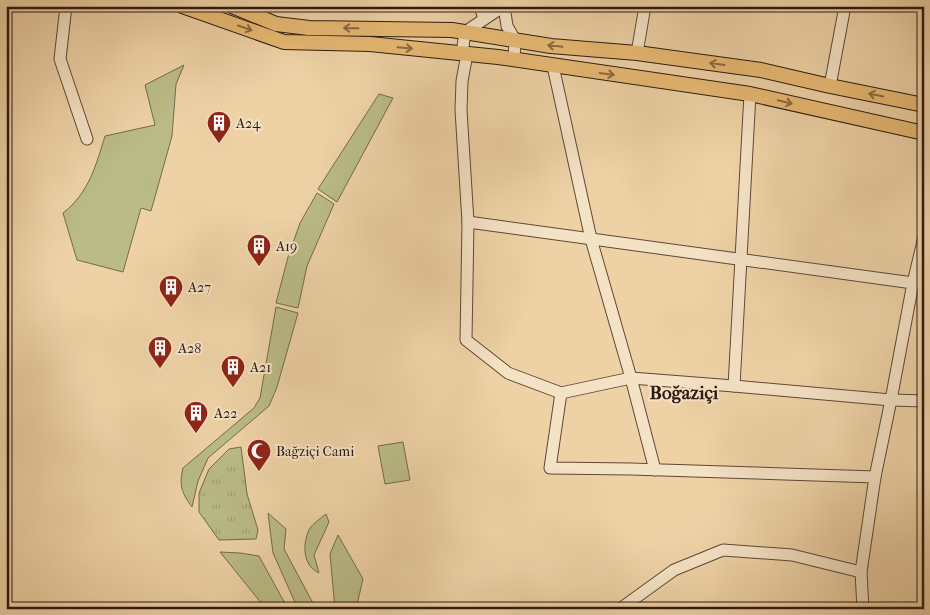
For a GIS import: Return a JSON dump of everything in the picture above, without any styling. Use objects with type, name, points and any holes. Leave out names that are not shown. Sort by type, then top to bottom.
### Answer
[{"type":"main road","points":[[182,6],[284,42],[370,44],[514,60],[750,94],[924,134]]},
{"type":"main road","points":[[232,6],[276,24],[309,28],[452,30],[551,46],[637,53],[761,70],[924,105]]},
{"type":"street","points":[[66,6],[60,59],[87,139]]},
{"type":"street","points":[[480,6],[484,19]]},
{"type":"street","points":[[514,60],[515,40],[507,26],[504,6],[465,32],[462,110],[468,222],[466,340],[508,373],[561,393],[631,378],[891,400],[924,401]]},
{"type":"street","points":[[637,53],[645,6]]},
{"type":"street","points":[[830,86],[845,6]]},
{"type":"street","points":[[553,66],[591,239],[655,470]]},
{"type":"street","points":[[734,386],[750,94]]},
{"type":"street","points":[[468,222],[913,283]]},
{"type":"street","points":[[863,609],[861,572],[875,477],[913,283],[924,237]]},
{"type":"street","points":[[561,393],[550,468],[875,477]]},
{"type":"street","points":[[620,609],[674,570],[723,550],[792,555],[861,572]]},
{"type":"green space","points":[[184,65],[176,84],[172,136],[151,211],[141,208],[123,272],[77,260],[63,213],[79,197],[90,178],[105,136],[155,125],[145,85]]},
{"type":"green space","points":[[379,94],[393,98],[337,202],[318,189]]},
{"type":"green space","points":[[317,193],[334,204],[307,266],[298,308],[276,303],[288,257],[300,223]]},
{"type":"green space","points":[[276,307],[298,313],[277,387],[269,406],[208,458],[198,481],[192,507],[185,497],[182,488],[183,468],[254,408],[260,398]]},
{"type":"green space","points":[[403,442],[410,480],[385,484],[378,446]]},
{"type":"green space","points":[[241,447],[247,494],[258,530],[256,539],[219,540],[199,512],[199,493],[209,469],[229,449]]},
{"type":"green space","points":[[268,513],[286,529],[284,549],[316,609],[298,609],[273,553]]},
{"type":"green space","points":[[326,514],[329,522],[314,555],[319,573],[314,570],[307,560],[305,542],[310,528]]},
{"type":"green space","points":[[338,535],[363,579],[356,609],[335,609],[330,554]]},
{"type":"green space","points":[[220,552],[259,556],[288,609],[266,609]]},
{"type":"place","name":"A24","points":[[219,144]]},
{"type":"place","name":"A19","points":[[259,267]]},
{"type":"place","name":"A27","points":[[171,308]]},
{"type":"place","name":"A28","points":[[160,369]]},
{"type":"place","name":"A21","points":[[233,388]]},
{"type":"place","name":"A22","points":[[196,434]]},
{"type":"place","name":"Bağziçi Cami","points":[[259,472]]},
{"type":"district","name":"Boğaziçi","points":[[684,393]]}]
